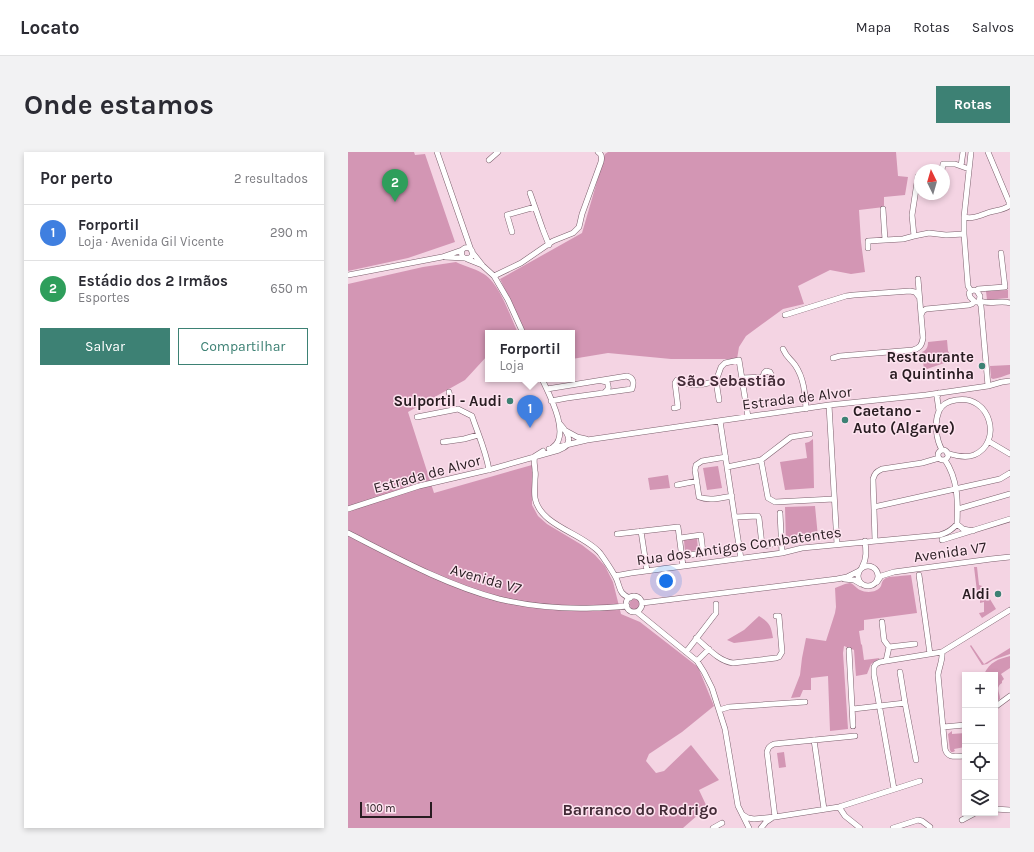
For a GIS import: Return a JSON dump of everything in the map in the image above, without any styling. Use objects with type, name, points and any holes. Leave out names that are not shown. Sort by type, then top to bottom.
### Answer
[{"type":"street","points":[[436,152],[472,251],[483,266],[494,276],[508,300],[522,330]]},
{"type":"street","points":[[489,160],[498,152]]},
{"type":"street","points":[[494,276],[521,263],[554,241],[573,232],[579,227],[582,214],[601,162],[601,152]]},
{"type":"street","points":[[961,166],[963,152]]},
{"type":"street","points":[[971,152],[964,217],[964,234],[968,286],[980,296],[978,302]]},
{"type":"street","points":[[964,217],[970,218],[980,216],[1003,210],[1010,206],[1010,202],[988,152]]},
{"type":"street","points":[[950,164],[955,164],[969,169]]},
{"type":"street","points":[[530,193],[542,230],[549,245]]},
{"type":"street","points":[[914,200],[912,215],[914,236]]},
{"type":"street","points":[[512,232],[507,215],[535,207]]},
{"type":"street","points":[[883,209],[885,240]]},
{"type":"street","points":[[464,232],[465,242],[461,255],[466,259],[483,266]]},
{"type":"street","points":[[868,248],[868,241],[903,239],[929,233],[946,235],[964,234]]},
{"type":"street","points":[[348,275],[442,257],[462,249],[468,248],[472,251]]},
{"type":"street","points":[[442,257],[466,259],[472,256],[472,251]]},
{"type":"street","points":[[988,386],[981,306],[969,295],[969,292],[978,289],[1005,287],[1001,253]]},
{"type":"street","points":[[833,358],[840,356],[917,349],[921,346],[924,338],[918,279]]},
{"type":"street","points":[[785,315],[846,296],[910,291],[918,294],[923,306],[933,308]]},
{"type":"street","points":[[921,315],[926,309],[933,308],[978,302],[1010,303]]},
{"type":"street","points":[[783,349],[786,357],[791,360],[796,367],[801,378],[804,387],[806,409]]},
{"type":"street","points":[[719,400],[716,381],[721,367],[725,363],[739,360],[748,417]]},
{"type":"street","points":[[547,389],[627,376],[633,380],[634,384],[632,389],[551,401]]},
{"type":"street","points":[[742,378],[763,377]]},
{"type":"street","points":[[674,408],[678,407],[675,383],[677,380],[681,379],[690,385],[699,385],[716,381]]},
{"type":"street","name":"Estrada de Alvor","points":[[568,444],[829,405],[936,395],[988,386],[1010,380]]},
{"type":"street","points":[[602,381],[607,382],[609,386],[608,390],[605,392]]},
{"type":"street","points":[[512,463],[525,457],[562,449],[569,442],[568,436],[561,426],[544,382]]},
{"type":"street","points":[[578,384],[582,386],[583,389],[580,396]]},
{"type":"street","points":[[449,392],[454,409]]},
{"type":"street","points":[[936,395],[940,402],[948,402],[959,399],[973,401],[987,414],[990,424],[990,437],[980,452],[974,455],[961,456],[939,452],[939,458]]},
{"type":"street","points":[[936,395],[939,412]]},
{"type":"street","points":[[945,460],[948,456],[939,443],[936,430],[939,412],[948,402]]},
{"type":"street","points":[[829,405],[837,544]]},
{"type":"street","points":[[417,417],[454,409],[458,409],[472,416],[487,458],[489,470]]},
{"type":"street","points":[[720,421],[741,559]]},
{"type":"street","points":[[561,426],[573,435],[587,440]]},
{"type":"street","points":[[512,463],[532,458],[555,446],[559,441],[561,426]]},
{"type":"street","points":[[727,467],[761,460],[790,437],[810,434]]},
{"type":"street","points":[[443,442],[478,435]]},
{"type":"street","points":[[988,441],[1010,454]]},
{"type":"street","points":[[549,449],[568,444]]},
{"type":"street","points":[[535,470],[541,454]]},
{"type":"street","points":[[726,457],[702,461],[696,465],[695,470],[700,497],[704,499],[715,499],[732,496]]},
{"type":"street","points":[[532,458],[535,470],[535,499],[541,511],[552,522],[594,548],[615,576],[620,591],[624,596],[630,598],[637,597],[642,603]]},
{"type":"street","points":[[875,540],[874,474],[882,470],[922,463],[939,458],[945,460],[954,476],[958,508],[957,524],[962,529],[973,531]]},
{"type":"street","points":[[761,460],[768,498],[775,502],[834,499]]},
{"type":"street","name":"Estrada de Alvor","points":[[348,509],[419,486],[489,470],[512,463]]},
{"type":"street","points":[[874,507],[1000,479],[1010,473]]},
{"type":"street","points":[[677,485],[697,481]]},
{"type":"street","points":[[958,508],[1010,494]]},
{"type":"street","points":[[780,513],[782,553]]},
{"type":"street","points":[[735,517],[758,516],[762,545],[764,546],[781,542]]},
{"type":"street","points":[[942,540],[1010,519]]},
{"type":"street","name":"Rua dos Antigos Combatentes","points":[[615,576],[782,553],[802,548],[940,534],[948,532],[957,524]]},
{"type":"street","points":[[616,534],[678,527],[683,566]]},
{"type":"street","points":[[641,531],[647,571]]},
{"type":"street","name":"Avenida V7","points":[[348,533],[441,579],[470,590],[501,599],[555,607],[594,608],[627,606]]},
{"type":"street","points":[[680,538],[701,535],[703,553],[682,556]]},
{"type":"street","points":[[864,585],[858,579],[858,575],[865,562],[865,541]]},
{"type":"street","points":[[837,579],[854,580],[864,585],[871,586],[877,582],[878,574],[874,567],[868,562],[866,557]]},
{"type":"street","name":"Avenida V7","points":[[874,567],[884,572],[894,572],[1010,557]]},
{"type":"street","points":[[642,603],[837,579],[847,577],[868,565],[874,567]]},
{"type":"street","name":"Avenida V7","points":[[877,582],[881,576],[894,572]]},
{"type":"street","points":[[919,575],[930,654]]},
{"type":"street","points":[[630,598],[627,602],[627,606],[630,611],[637,612],[697,661],[704,672],[712,688],[725,729],[736,802],[742,815],[751,828]]},
{"type":"street","points":[[637,612],[642,603]]},
{"type":"street","points":[[686,652],[716,613],[716,604]]},
{"type":"street","points":[[894,789],[879,706],[874,671],[876,664],[880,662],[942,652],[1010,610]]},
{"type":"street","points":[[696,638],[724,660],[733,663],[776,658],[781,655],[782,650],[779,616],[776,616]]},
{"type":"street","points":[[882,622],[884,640],[889,647],[886,661]]},
{"type":"street","points":[[889,647],[915,644]]},
{"type":"street","points":[[697,661],[709,649]]},
{"type":"street","points":[[849,650],[853,726]]},
{"type":"street","points":[[942,652],[938,675],[946,752],[952,757],[962,756]]},
{"type":"street","points":[[900,672],[916,760]]},
{"type":"street","points":[[998,705],[1010,696]]},
{"type":"street","points":[[719,710],[729,707],[805,702]]},
{"type":"street","points":[[852,709],[905,703]]},
{"type":"street","points":[[943,727],[962,725]]},
{"type":"street","points":[[775,817],[767,752],[768,748],[774,744],[855,736]]},
{"type":"street","points":[[814,740],[824,809]]},
{"type":"street","points":[[742,815],[754,819],[839,807],[920,782]]},
{"type":"street","points":[[839,807],[845,816],[860,828]]},
{"type":"street","points":[[998,809],[1010,810]]},
{"type":"street","points":[[962,820],[970,816]]},
{"type":"street","points":[[751,828],[762,827],[766,822],[775,817]]},
{"type":"street","points":[[751,828],[760,818]]},
{"type":"street","points":[[893,828],[918,820],[930,827]]},
{"type":"street","points":[[713,828],[722,823]]},
{"type":"shaded area","points":[[348,152],[414,152],[415,155],[425,154],[455,242],[408,258],[348,271]]},
{"type":"shaded area","points":[[608,152],[896,152],[898,176],[908,177],[905,195],[884,197],[884,207],[859,210],[865,272],[851,274],[830,270],[798,286],[804,304],[783,309],[746,336],[739,347],[737,359],[671,359],[608,353],[575,358],[575,330],[525,330],[500,279],[582,233],[605,154]]},
{"type":"shaded area","points":[[456,262],[476,270],[488,277],[499,291],[517,330],[485,330],[485,358],[465,380],[408,412],[434,493],[532,465],[532,505],[538,516],[547,524],[582,545],[595,555],[605,566],[613,582],[621,614],[640,622],[698,667],[714,706],[682,732],[649,754],[646,761],[656,773],[664,771],[691,745],[719,780],[699,790],[707,807],[683,828],[348,828],[348,284],[423,267]]},
{"type":"shaded area","points":[[1008,290],[1008,298],[987,300],[986,291]]},
{"type":"shaded area","points":[[947,340],[948,351],[953,360],[924,370],[922,352],[927,348],[928,342]]},
{"type":"shaded area","points":[[1010,365],[1010,374],[995,379],[991,378],[990,366]]},
{"type":"shaded area","points":[[813,439],[814,488],[785,490],[780,462],[807,458],[805,443]]},
{"type":"shaded area","points":[[718,466],[722,488],[707,490],[703,468]]},
{"type":"shaded area","points":[[668,475],[670,488],[650,490],[648,478]]},
{"type":"shaded area","points":[[815,506],[818,537],[786,542],[785,507]]},
{"type":"shaded area","points":[[697,538],[698,550],[685,552],[684,540]]},
{"type":"shaded area","points":[[974,567],[977,567],[979,585],[982,586],[996,609],[982,618],[979,613],[984,612],[984,602],[980,603],[980,600],[978,600]]},
{"type":"shaded area","points":[[911,575],[917,613],[864,620],[864,630],[859,631],[864,660],[880,658],[871,664],[867,674],[856,676],[854,650],[844,646],[843,653],[848,729],[830,731],[828,676],[811,678],[811,690],[803,690],[800,697],[791,698],[800,675],[806,638],[826,641],[835,613],[835,588],[850,583],[860,590],[871,592],[877,590],[886,578]]},
{"type":"shaded area","points":[[635,598],[639,600],[641,604],[639,608],[635,610],[631,608],[629,604],[631,600]]},
{"type":"shaded area","points":[[759,616],[769,625],[772,630],[773,638],[734,643],[727,640],[744,630]]},
{"type":"shaded area","points":[[971,645],[984,664],[1010,648],[1010,654],[982,665],[970,646]]},
{"type":"shaded area","points":[[1010,656],[1010,668],[1001,674],[1004,679],[998,688],[998,672],[985,672],[989,667],[1002,658]]},
{"type":"shaded area","points":[[998,688],[1000,699],[998,700]]},
{"type":"shaded area","points":[[952,731],[952,734],[962,733],[962,748],[954,749],[955,751],[951,752],[948,734]]},
{"type":"shaded area","points":[[784,752],[786,767],[779,768],[777,753]]},
{"type":"place","name":"Estádio dos 2 Irmãos","points":[[395,202]]},
{"type":"place","name":"Restaurante a Quintinha","points":[[982,366]]},
{"type":"place","name":"Sulportil - Audi","points":[[510,401]]},
{"type":"place","name":"Caetano - Auto (Algarve)","points":[[845,420]]},
{"type":"place","name":"Forportil","points":[[530,428]]},
{"type":"place","name":"Aldi","points":[[998,594]]},
{"type":"district","name":"São Sebastião","points":[[731,380]]},
{"type":"district","name":"Barranco do Rodrigo","points":[[640,809]]}]
